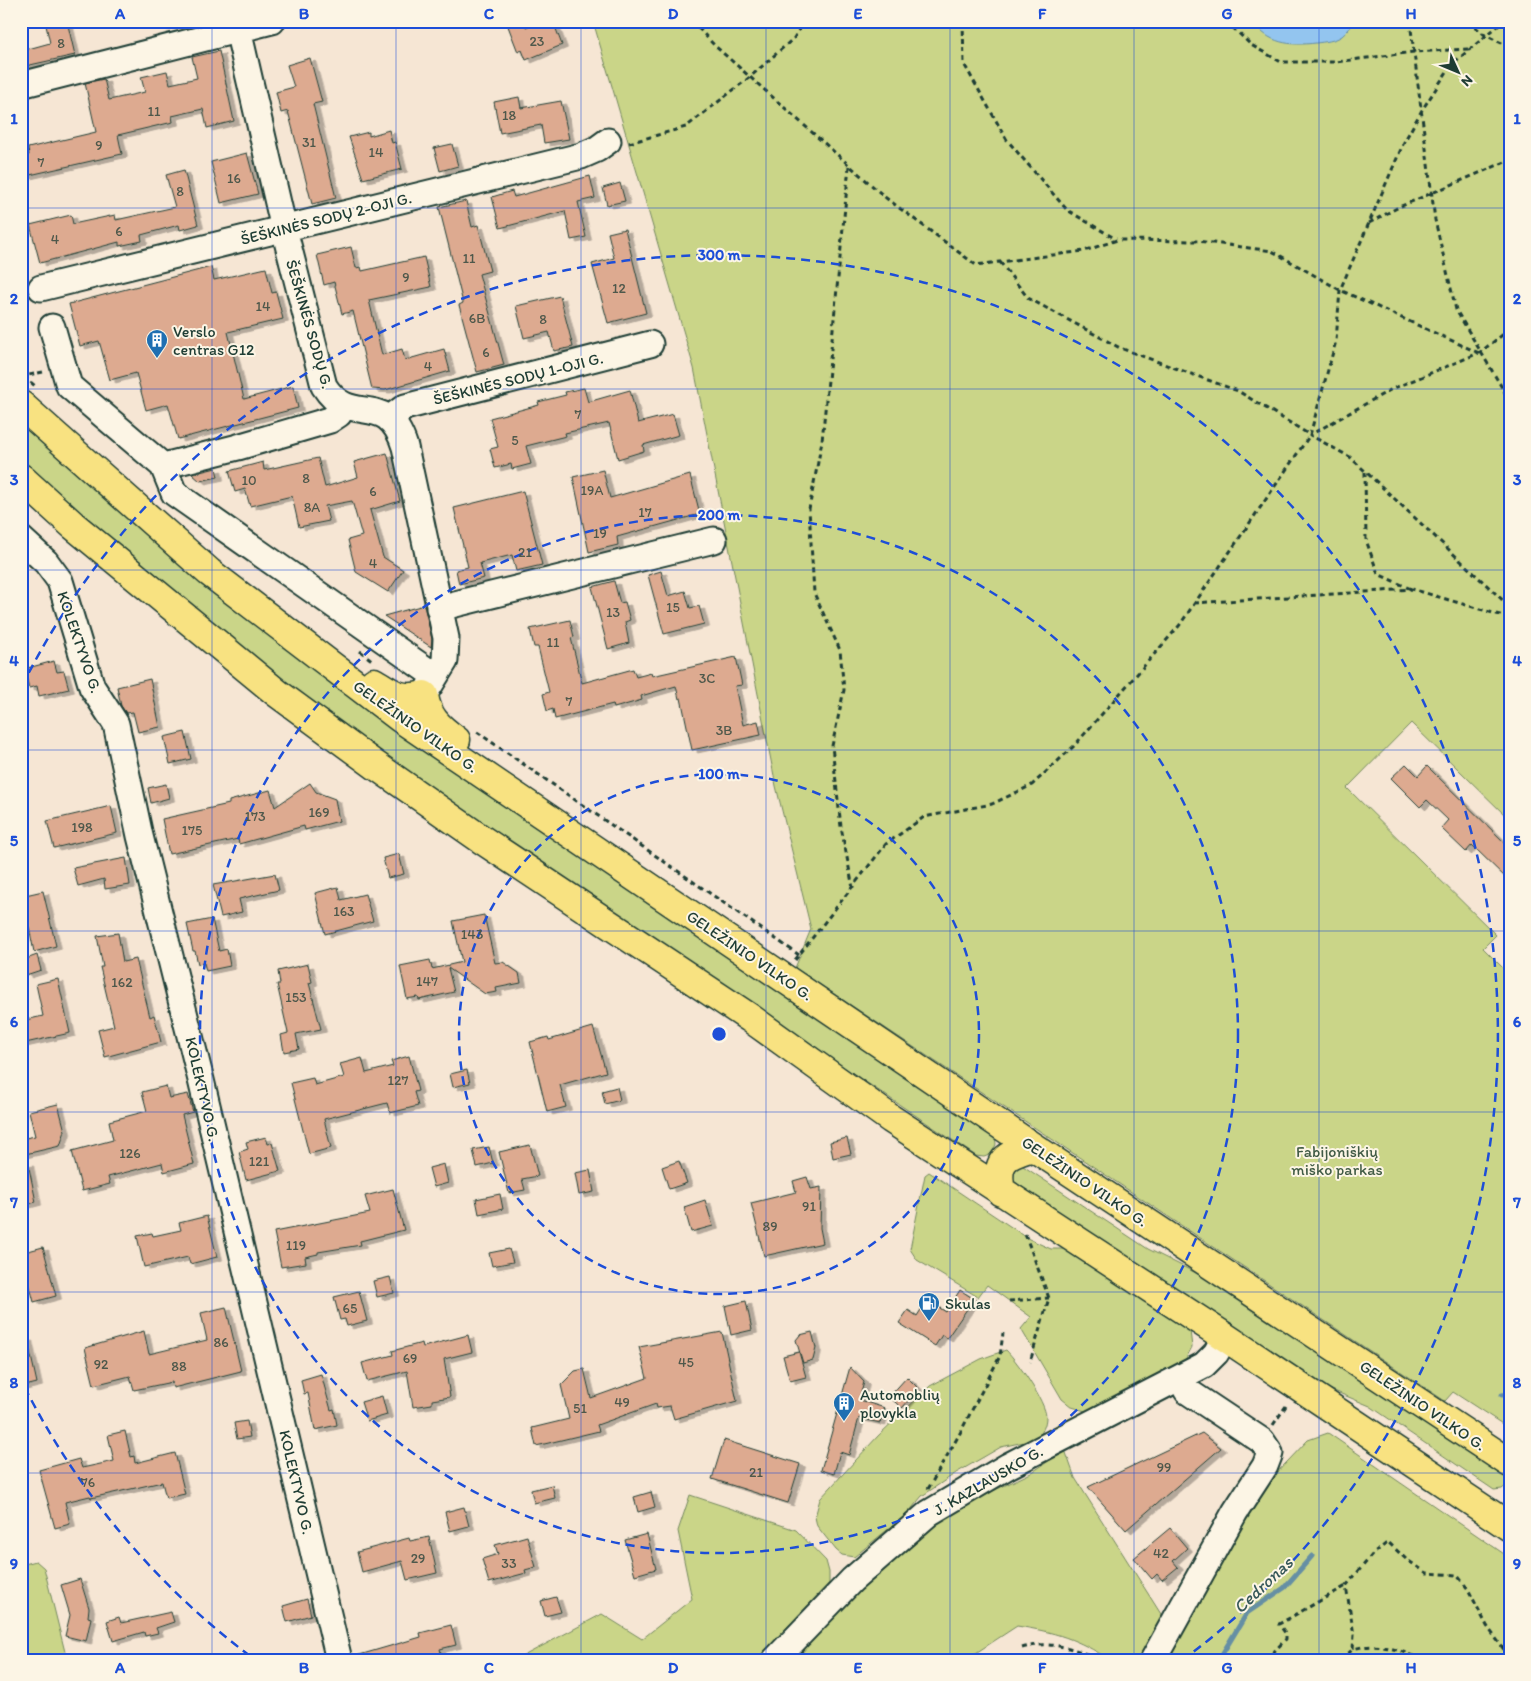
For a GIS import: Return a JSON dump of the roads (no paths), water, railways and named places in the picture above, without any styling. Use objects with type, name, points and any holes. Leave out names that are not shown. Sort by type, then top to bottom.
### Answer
[{"type":"highway","name":"GELEŽINIO VILKO G.","points":[[21,405],[209,572],[400,718],[1034,1147],[1510,1463]]},
{"type":"highway","points":[[21,478],[88,538],[262,681],[375,765],[481,839],[750,1018],[891,1119],[1000,1192],[1225,1337],[1499,1509],[1510,1528]]},
{"type":"highway","points":[[297,639],[339,656],[397,696],[411,699],[430,686]]},
{"type":"highway","points":[[430,686],[425,708],[431,718],[441,729],[489,763],[520,799]]},
{"type":"highway","points":[[1000,1192],[997,1173],[1002,1162],[1013,1152],[1034,1147]]},
{"type":"street","points":[[21,85],[238,26],[272,21]]},
{"type":"street","name":"ŠEŠKINĖS SODŲ G.","points":[[238,26],[284,229],[324,386],[336,402],[344,406],[380,412],[390,418]]},
{"type":"street","name":"ŠEŠKINĖS SODŲ 2-OJI G.","points":[[41,288],[581,156],[608,142]]},
{"type":"street","points":[[52,327],[69,386],[163,466],[174,493],[430,686],[447,655],[446,638],[405,447],[401,435],[390,418]]},
{"type":"street","name":"ŠEŠKINĖS SODŲ 1-OJI G.","points":[[390,418],[405,407],[650,344]]},
{"type":"street","points":[[163,466],[238,447],[330,420],[339,414],[344,406]]},
{"type":"street","name":"KOLEKTYVO G.","points":[[21,539],[46,562],[60,581],[92,687],[116,724],[140,836],[201,1080],[340,1660]]},
{"type":"street","points":[[440,608],[714,540]]},
{"type":"street","name":"J. KAZLAUSKO G.","points":[[775,1660],[852,1580],[929,1513],[1008,1466],[1204,1365],[1216,1353],[1225,1337]]},
{"type":"street","points":[[1153,1660],[1235,1512],[1265,1466],[1270,1452],[1262,1440],[1187,1391],[1180,1378]]},
{"type":"water","points":[[1253,21],[1356,21],[1339,38],[1329,41],[1298,44],[1272,39],[1265,35]]},
{"type":"waterway","name":"Cedronas","points":[[1502,1395],[1510,1394]]},
{"type":"waterway","name":"Cedronas","points":[[1216,1660],[1221,1656],[1247,1613],[1284,1588],[1312,1556]]},
{"type":"place","name":"Verslo centras G12","points":[[157,359]]},
{"type":"place","name":"Skulas","points":[[929,1322]]},
{"type":"place","name":"Automoblių plovykla","points":[[844,1422]]},
{"type":"park label","name":"Fabijoniškių miško parkas","points":[[1337,1160]]}]
